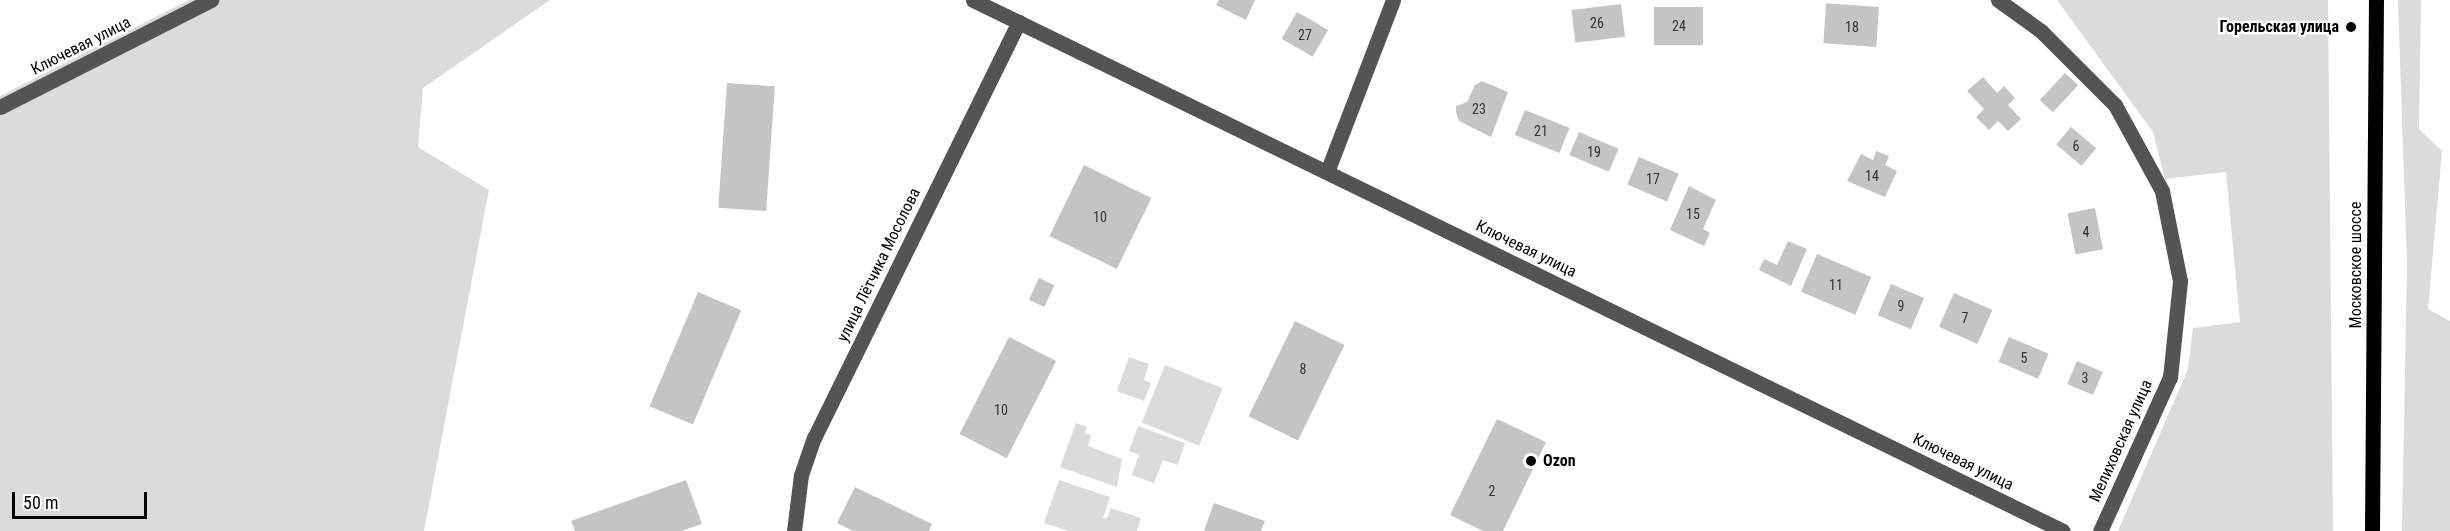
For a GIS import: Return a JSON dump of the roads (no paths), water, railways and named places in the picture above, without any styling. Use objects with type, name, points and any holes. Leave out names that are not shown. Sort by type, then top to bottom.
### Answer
[{"type":"main road","name":"Московское шоссе","points":[[2372,531],[2376,0]]},
{"type":"street","name":"Ключевая улица","points":[[0,107],[211,0]]},
{"type":"street","name":"Ключевая улица","points":[[973,0],[2063,531]]},
{"type":"street","points":[[1327,172],[1393,0]]},
{"type":"street","name":"Мелиховская улица","points":[[1998,0],[2041,31],[2115,105],[2162,191],[2180,281],[2170,377],[2100,531]]},
{"type":"street","name":"улица Лётчика Мосолова","points":[[794,531],[801,475],[814,438],[1019,22]]},
{"type":"place","name":"Горельская улица","points":[[2351,27]]},
{"type":"place","name":"Ozon","points":[[1531,461]]}]
